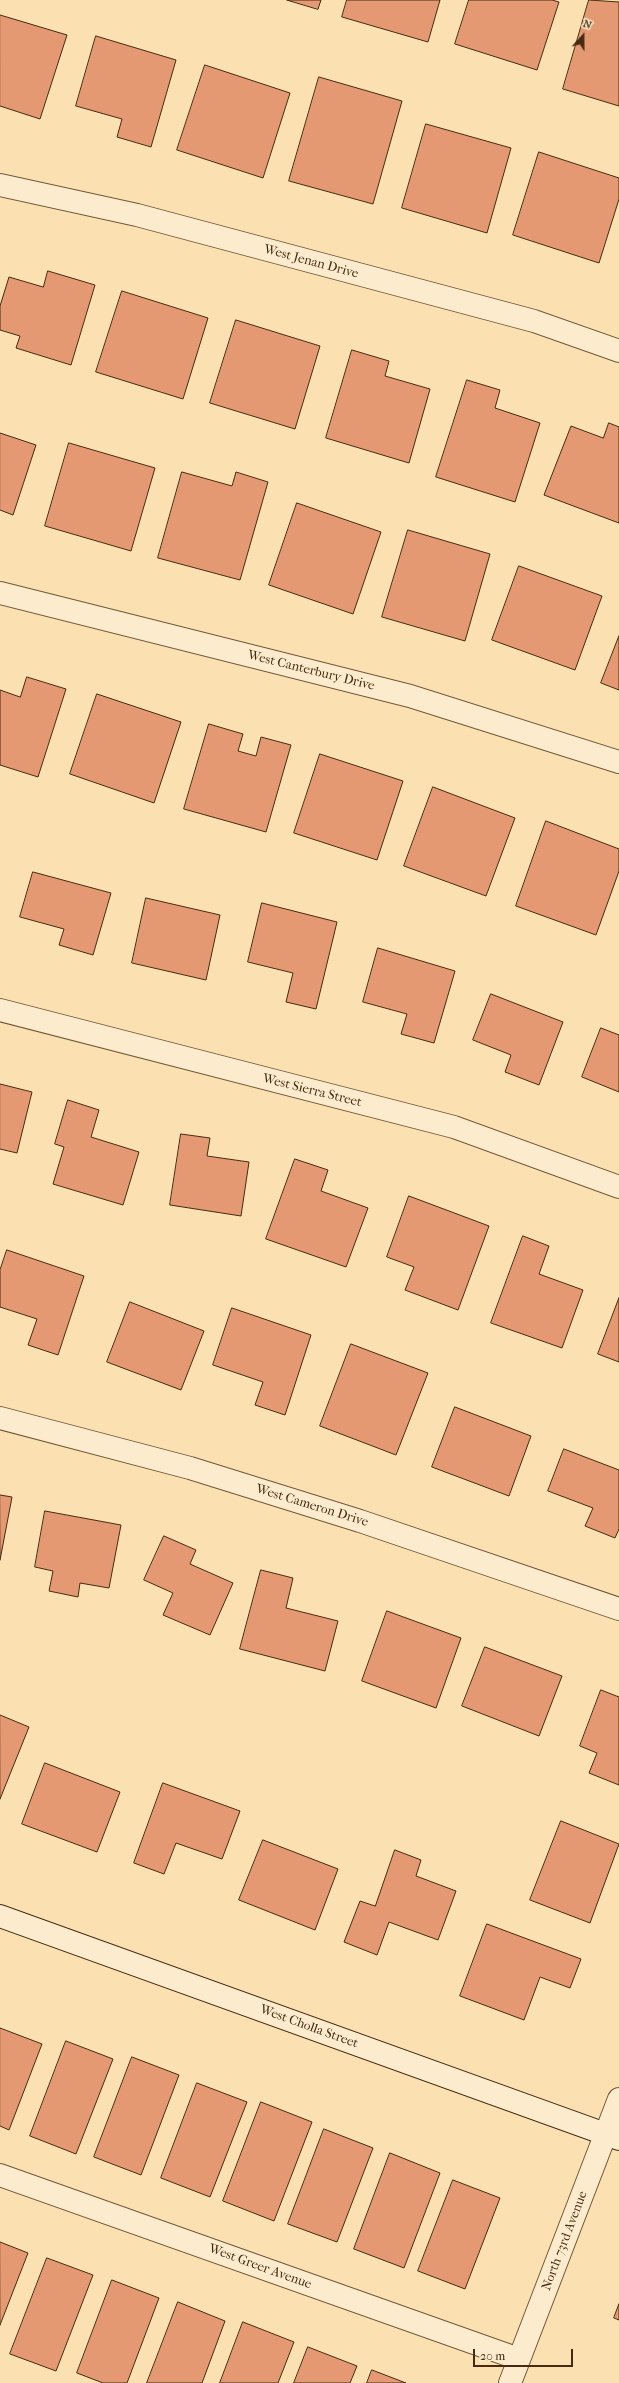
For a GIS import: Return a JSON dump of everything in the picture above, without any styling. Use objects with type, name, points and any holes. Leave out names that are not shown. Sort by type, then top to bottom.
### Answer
[{"type":"street","name":"West Jenan Drive","points":[[0,184],[137,215],[527,319],[619,351]]},
{"type":"street","name":"West Canterbury Drive","points":[[0,593],[410,696],[619,762]]},
{"type":"street","name":"West Sierra Street","points":[[0,1010],[454,1127],[619,1187]]},
{"type":"street","name":"West Cameron Drive","points":[[0,1418],[219,1477],[360,1521],[619,1609]]},
{"type":"street","name":"West Cholla Street","points":[[0,1916],[613,2137]]},
{"type":"street","name":"North 73rd Avenue","points":[[510,2383],[613,2137],[619,2099]]},
{"type":"street","name":"West Greer Avenue","points":[[0,2175],[519,2359]]},
{"type":"building","points":[[287,0],[321,0],[318,9]]},
{"type":"building","points":[[347,0],[440,0],[428,42],[342,17]]},
{"type":"building","points":[[469,0],[552,0],[559,2],[537,70],[455,44]]},
{"type":"building","points":[[589,0],[619,2],[619,106],[563,89]]},
{"type":"building","points":[[0,15],[67,35],[40,119],[0,106]]},
{"type":"building","points":[[96,36],[176,60],[151,147],[117,137],[122,119],[76,106]]},
{"type":"building","points":[[205,65],[290,93],[263,178],[177,150]]},
{"type":"building","points":[[319,77],[402,101],[373,204],[289,181]]},
{"type":"building","points":[[426,124],[511,148],[487,233],[402,208]]},
{"type":"building","points":[[539,152],[619,178],[619,199],[599,263],[513,235]]},
{"type":"building","points":[[48,271],[95,285],[71,365],[16,348],[20,336],[0,330],[0,306],[9,277],[43,287]]},
{"type":"building","points":[[122,291],[208,318],[183,399],[96,372]]},
{"type":"building","points":[[236,320],[320,346],[295,429],[210,403]]},
{"type":"building","points":[[352,350],[389,361],[385,376],[430,389],[409,463],[326,438]]},
{"type":"building","points":[[467,380],[500,390],[495,408],[540,423],[515,502],[436,477]]},
{"type":"building","points":[[609,423],[619,427],[619,523],[544,495],[571,426],[603,438]]},
{"type":"building","points":[[0,433],[36,445],[13,515],[0,510]]},
{"type":"building","points":[[69,443],[155,468],[131,551],[45,526]]},
{"type":"building","points":[[182,472],[232,486],[236,472],[268,482],[240,580],[158,558]]},
{"type":"building","points":[[297,503],[381,532],[353,614],[269,585]]},
{"type":"building","points":[[408,530],[490,554],[465,641],[382,617]]},
{"type":"building","points":[[519,566],[602,596],[575,670],[492,640]]},
{"type":"building","points":[[619,636],[619,690],[601,683]]},
{"type":"building","points":[[27,677],[66,689],[38,777],[0,765],[0,690],[20,697]]},
{"type":"building","points":[[97,694],[181,722],[154,803],[70,774]]},
{"type":"building","points":[[209,724],[243,734],[238,751],[256,756],[261,737],[291,745],[266,832],[184,809]]},
{"type":"building","points":[[320,754],[403,781],[377,860],[294,833]]},
{"type":"building","points":[[433,787],[515,818],[486,896],[404,866]]},
{"type":"building","points":[[546,821],[619,849],[619,871],[596,935],[516,906]]},
{"type":"building","points":[[33,872],[111,893],[93,955],[59,945],[64,929],[20,917]]},
{"type":"building","points":[[146,898],[220,915],[206,980],[132,963]]},
{"type":"building","points":[[262,903],[337,922],[316,1009],[286,1002],[293,973],[248,962]]},
{"type":"building","points":[[378,948],[455,971],[434,1043],[401,1034],[407,1014],[363,1002]]},
{"type":"building","points":[[491,994],[563,1022],[539,1085],[505,1072],[511,1055],[473,1040]]},
{"type":"building","points":[[601,1028],[619,1035],[619,1092],[582,1077]]},
{"type":"building","points":[[0,1084],[32,1092],[17,1153],[0,1149]]},
{"type":"building","points":[[68,1100],[99,1110],[91,1137],[139,1152],[123,1205],[53,1184],[64,1147],[55,1144]]},
{"type":"building","points":[[181,1134],[210,1138],[207,1156],[249,1162],[241,1216],[170,1205]]},
{"type":"building","points":[[295,1159],[328,1170],[321,1191],[368,1208],[346,1267],[266,1239]]},
{"type":"building","points":[[409,1196],[489,1226],[458,1310],[405,1290],[414,1267],[387,1257]]},
{"type":"building","points":[[523,1236],[549,1246],[539,1274],[583,1290],[562,1348],[491,1323]]},
{"type":"building","points":[[7,1250],[84,1276],[58,1355],[28,1345],[37,1319],[0,1307],[0,1270]]},
{"type":"building","points":[[619,1298],[619,1362],[598,1354]]},
{"type":"building","points":[[130,1302],[204,1331],[181,1390],[107,1362]]},
{"type":"building","points":[[232,1308],[311,1335],[285,1415],[255,1405],[263,1382],[213,1365]]},
{"type":"building","points":[[351,1344],[428,1373],[396,1455],[320,1426]]},
{"type":"building","points":[[455,1407],[531,1436],[509,1496],[432,1467]]},
{"type":"building","points":[[564,1449],[619,1470],[619,1529],[615,1538],[585,1526],[593,1508],[548,1491]]},
{"type":"building","points":[[0,1495],[12,1497],[0,1560]]},
{"type":"building","points":[[45,1511],[121,1525],[109,1588],[80,1583],[78,1597],[49,1591],[53,1571],[35,1567]]},
{"type":"building","points":[[164,1536],[196,1550],[190,1564],[233,1583],[210,1635],[163,1615],[173,1593],[144,1580]]},
{"type":"building","points":[[261,1570],[293,1578],[286,1608],[338,1621],[325,1671],[240,1649]]},
{"type":"building","points":[[387,1611],[461,1638],[436,1708],[362,1681]]},
{"type":"building","points":[[485,1647],[562,1676],[539,1736],[462,1706]]},
{"type":"building","points":[[601,1690],[619,1697],[619,1785],[589,1773],[597,1753],[580,1746]]},
{"type":"building","points":[[0,1715],[29,1727],[0,1799]]},
{"type":"building","points":[[45,1763],[120,1792],[97,1852],[22,1824]]},
{"type":"building","points":[[163,1783],[240,1811],[222,1859],[176,1843],[164,1874],[134,1863]]},
{"type":"building","points":[[561,1821],[619,1844],[590,1923],[530,1900]]},
{"type":"building","points":[[263,1840],[338,1869],[315,1930],[239,1900]]},
{"type":"building","points":[[395,1850],[421,1860],[416,1876],[456,1891],[438,1940],[389,1922],[377,1955],[344,1942],[360,1901],[375,1906]]},
{"type":"building","points":[[487,1924],[581,1959],[570,1988],[540,1977],[524,2020],[460,1996]]},
{"type":"building","points":[[0,2028],[42,2044],[9,2130],[0,2126]]},
{"type":"building","points":[[66,2041],[113,2059],[76,2154],[30,2136]]},
{"type":"building","points":[[132,2057],[179,2075],[141,2175],[94,2157]]},
{"type":"building","points":[[197,2083],[247,2102],[210,2197],[161,2178]]},
{"type":"building","points":[[261,2102],[312,2122],[274,2221],[223,2201]]},
{"type":"building","points":[[324,2129],[373,2148],[337,2242],[288,2224]]},
{"type":"building","points":[[390,2153],[440,2173],[404,2268],[354,2249]]},
{"type":"building","points":[[453,2180],[500,2198],[465,2289],[418,2271]]},
{"type":"building","points":[[0,2242],[28,2253],[0,2325]]},
{"type":"building","points":[[47,2258],[93,2275],[56,2371],[10,2354]]},
{"type":"building","points":[[112,2280],[159,2298],[127,2383],[103,2383],[77,2373]]},
{"type":"building","points":[[178,2302],[225,2321],[202,2383],[147,2383]]},
{"type":"building","points":[[619,2304],[619,2320],[614,2318]]},
{"type":"building","points":[[243,2322],[294,2342],[278,2383],[220,2383]]},
{"type":"building","points":[[308,2347],[357,2366],[350,2383],[294,2383]]},
{"type":"building","points":[[372,2370],[406,2383],[367,2383]]}]
